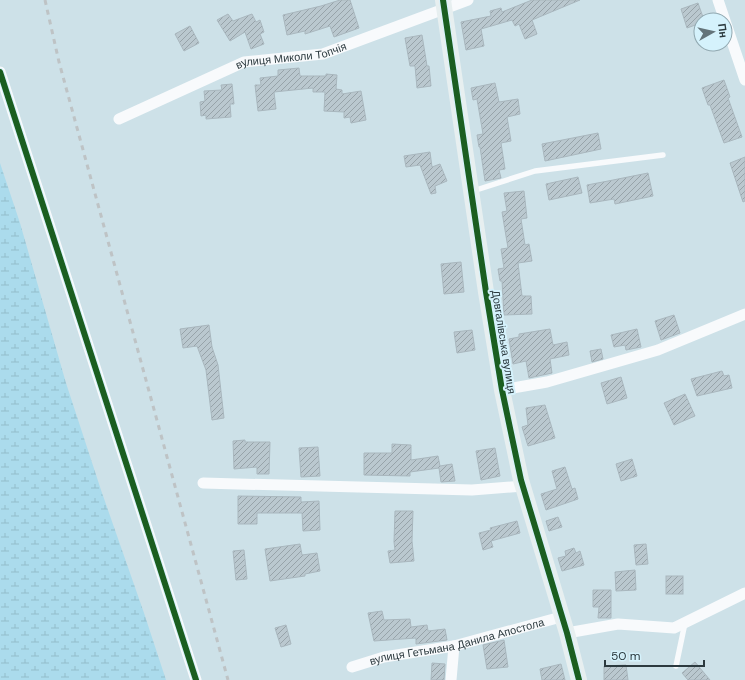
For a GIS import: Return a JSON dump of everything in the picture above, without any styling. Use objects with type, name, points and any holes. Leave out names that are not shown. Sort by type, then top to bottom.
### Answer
[{"type":"street","name":"вулиця Миколи Топчія","points":[[119,119],[244,62],[323,54],[444,4],[468,0]]},
{"type":"street","points":[[718,0],[745,80]]},
{"type":"street","name":"Довгалівська вулиця","points":[[444,4],[471,192],[502,390],[523,486],[579,680]]},
{"type":"street","points":[[0,72],[196,680]]},
{"type":"street","points":[[502,390],[547,382],[658,350],[745,314]]},
{"type":"street","points":[[203,483],[472,490],[523,486]]},
{"type":"street","points":[[566,633],[618,624],[674,628],[745,593]]},
{"type":"street","name":"вулиця Гетьмана Данила Апостола","points":[[352,667],[384,657],[454,646],[562,617]]},
{"type":"street","points":[[451,680],[454,646]]},
{"type":"lane","points":[[471,192],[535,171],[663,155]]},
{"type":"lane","points":[[676,666],[685,623]]},
{"type":"green space","points":[[0,163],[20,223],[66,383],[166,680],[0,680]]},
{"type":"building","points":[[340,0],[350,0],[359,28],[334,37],[330,26],[305,34],[305,31],[287,35],[283,15]]},
{"type":"building","points":[[532,0],[580,0],[532,20],[537,34],[525,39],[519,24],[515,26],[512,20],[481,29],[484,46],[466,50],[461,22],[491,16],[490,11],[501,8],[502,12]]},
{"type":"building","points":[[698,3],[701,12],[693,12],[693,26],[687,28],[681,9]]},
{"type":"building","points":[[228,14],[233,21],[252,14],[256,22],[260,20],[264,32],[260,34],[264,44],[251,49],[245,32],[230,41],[217,20]]},
{"type":"building","points":[[190,26],[199,43],[184,51],[175,34]]},
{"type":"building","points":[[422,35],[427,66],[429,66],[431,86],[417,88],[415,66],[410,66],[405,38]]},
{"type":"building","points":[[299,68],[300,76],[326,76],[326,74],[337,75],[336,89],[342,90],[342,94],[361,91],[366,120],[351,123],[350,117],[344,118],[344,112],[324,111],[325,92],[313,92],[313,88],[274,92],[276,109],[258,111],[255,85],[261,85],[260,78],[278,76],[278,70]]},
{"type":"building","points":[[724,80],[730,97],[728,98],[742,137],[724,143],[702,88]]},
{"type":"building","points":[[495,83],[499,102],[518,99],[520,114],[507,117],[511,141],[501,143],[505,169],[499,170],[501,178],[485,181],[477,135],[483,134],[477,99],[473,100],[471,88]]},
{"type":"building","points":[[232,84],[234,104],[230,104],[231,117],[206,119],[206,115],[201,116],[200,102],[205,101],[204,91],[222,90],[221,85]]},
{"type":"building","points":[[598,133],[601,149],[545,161],[542,144]]},
{"type":"building","points":[[430,152],[432,167],[440,164],[447,181],[435,186],[436,193],[431,194],[420,165],[406,167],[404,156]]},
{"type":"building","points":[[745,157],[745,201],[743,202],[730,163]]},
{"type":"building","points":[[648,173],[653,196],[615,204],[614,199],[590,203],[587,185]]},
{"type":"building","points":[[578,177],[582,193],[549,200],[546,184]]},
{"type":"building","points":[[524,191],[527,218],[521,219],[525,245],[529,244],[532,261],[518,263],[522,296],[531,296],[532,314],[504,315],[502,281],[500,281],[498,269],[504,268],[501,249],[508,248],[502,212],[507,211],[504,193]]},
{"type":"building","points":[[461,262],[464,292],[444,294],[441,264]]},
{"type":"building","points":[[674,315],[680,333],[661,340],[655,321]]},
{"type":"building","points":[[209,325],[212,347],[218,365],[224,418],[212,420],[206,370],[197,346],[183,348],[180,329]]},
{"type":"building","points":[[550,329],[553,345],[567,342],[569,355],[550,359],[552,373],[529,378],[526,361],[513,364],[509,339],[519,337],[519,334]]},
{"type":"building","points":[[637,329],[641,347],[626,350],[625,345],[614,347],[611,335]]},
{"type":"building","points":[[472,330],[475,350],[457,353],[454,332]]},
{"type":"building","points":[[601,349],[603,359],[592,362],[590,351]]},
{"type":"building","points":[[722,371],[724,376],[729,375],[732,388],[697,396],[691,379]]},
{"type":"building","points":[[621,377],[627,398],[607,404],[601,383]]},
{"type":"building","points":[[685,394],[695,416],[674,425],[664,403]]},
{"type":"building","points":[[545,405],[555,438],[528,446],[522,427],[528,425],[526,408]]},
{"type":"building","points":[[245,440],[245,442],[270,442],[269,474],[257,474],[257,467],[234,469],[233,441]]},
{"type":"building","points":[[392,444],[411,445],[411,460],[438,456],[440,466],[452,464],[455,481],[441,482],[439,468],[410,472],[410,476],[364,475],[364,453],[392,453]]},
{"type":"building","points":[[318,447],[320,476],[301,477],[299,448]]},
{"type":"building","points":[[495,448],[500,476],[481,480],[476,451]]},
{"type":"building","points":[[632,459],[637,476],[621,481],[616,464]]},
{"type":"building","points":[[565,467],[572,489],[575,488],[578,499],[546,510],[541,494],[557,489],[552,471]]},
{"type":"building","points":[[238,496],[301,497],[301,502],[319,501],[320,530],[303,531],[302,513],[257,513],[257,524],[238,524]]},
{"type":"building","points":[[395,511],[413,511],[412,541],[414,561],[390,563],[388,551],[395,550]]},
{"type":"building","points":[[558,517],[562,527],[549,531],[546,521]]},
{"type":"building","points":[[517,521],[520,533],[491,541],[493,547],[483,550],[479,533],[491,530],[490,528]]},
{"type":"building","points":[[300,544],[302,555],[317,553],[320,571],[305,574],[305,576],[270,581],[265,549]]},
{"type":"building","points":[[646,544],[648,564],[636,565],[634,545]]},
{"type":"building","points":[[574,548],[576,553],[580,551],[584,565],[562,571],[558,558],[566,556],[565,551]]},
{"type":"building","points":[[244,550],[247,579],[236,580],[233,551]]},
{"type":"building","points":[[635,570],[636,590],[616,591],[615,572]]},
{"type":"building","points":[[666,576],[683,576],[683,594],[666,594]]},
{"type":"building","points":[[593,590],[611,590],[611,618],[598,618],[599,607],[593,607]]},
{"type":"building","points":[[382,611],[384,620],[410,619],[411,627],[427,625],[428,631],[445,629],[447,640],[416,644],[416,638],[374,641],[368,613]]},
{"type":"building","points":[[286,625],[291,644],[281,647],[275,628]]},
{"type":"building","points":[[504,640],[508,667],[487,669],[483,645]]},
{"type":"building","points":[[695,662],[710,680],[688,680],[682,673]]},
{"type":"building","points":[[432,663],[445,664],[444,680],[431,680]]},
{"type":"building","points":[[561,664],[565,680],[542,680],[540,669]]},
{"type":"building","points":[[626,665],[628,680],[604,680],[604,666]]},
{"type":"railway","points":[[45,0],[59,62],[228,680]]},
{"type":"cycle path","points":[[443,0],[502,390],[521,480],[567,633],[579,680]]},
{"type":"cycle path","points":[[0,72],[196,680]]}]
